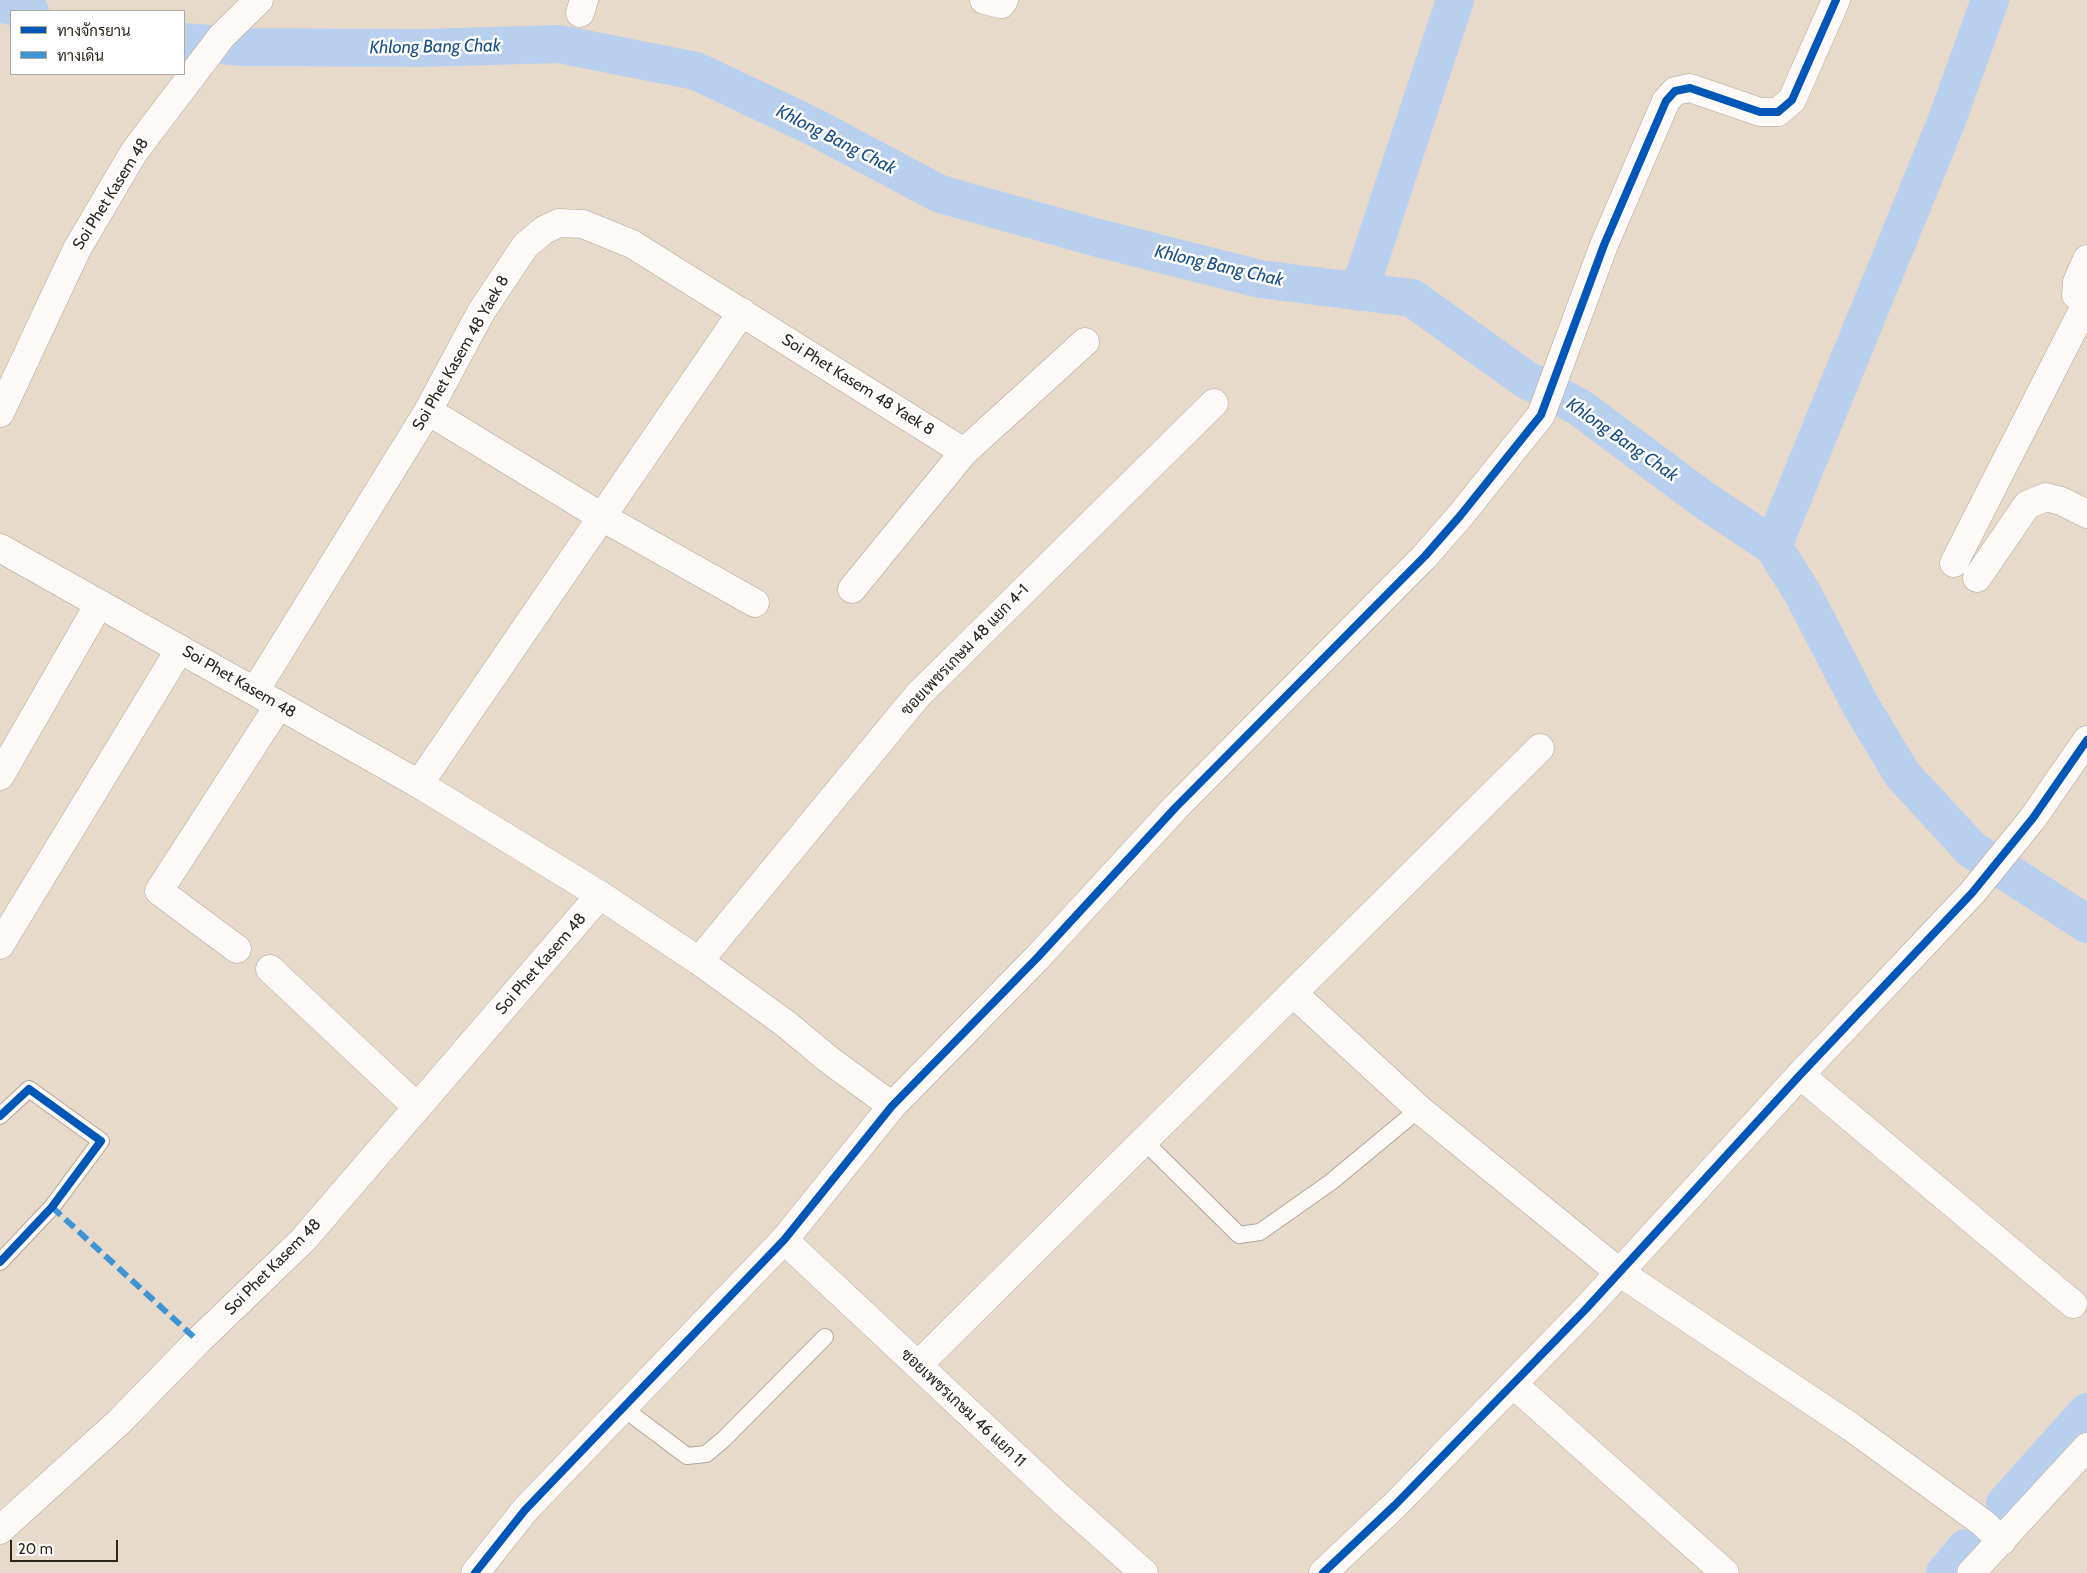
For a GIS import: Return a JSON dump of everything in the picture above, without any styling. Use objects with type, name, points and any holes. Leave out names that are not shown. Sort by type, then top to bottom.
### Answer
[{"type":"street","name":"Soi Phet Kasem 48","points":[[0,410],[77,248],[134,152],[222,36],[259,0]]},
{"type":"street","points":[[984,0],[1001,4],[1004,0]]},
{"type":"street","points":[[475,1573],[525,1510],[784,1240],[892,1106],[1030,965],[1176,807],[1425,556],[1541,415],[1604,245],[1666,101],[1675,91],[1690,88],[1760,112],[1778,112],[1792,100],[1836,0]]},
{"type":"street","name":"Soi Phet Kasem 48 Yaek 8","points":[[255,691],[428,411],[481,312],[525,246],[544,230],[559,223],[583,224],[632,244],[964,452]]},
{"type":"street","points":[[1954,564],[2087,304],[2076,295],[2077,282],[2087,259]]},
{"type":"street","points":[[419,784],[742,312]]},
{"type":"street","points":[[852,588],[964,452],[1085,342]]},
{"type":"street","name":"ซอยเพชรเกษม 48 แยก 4-1","points":[[699,962],[918,695],[1214,403]]},
{"type":"street","points":[[428,411],[602,517],[755,603]]},
{"type":"street","points":[[1977,578],[2027,505],[2046,497],[2060,501],[2087,514]]},
{"type":"street","name":"Soi Phet Kasem 48","points":[[0,548],[419,784],[600,895],[303,1240],[198,1341],[119,1422],[0,1530]]},
{"type":"street","points":[[0,776],[99,604]]},
{"type":"street","points":[[0,945],[180,649]]},
{"type":"street","points":[[237,949],[159,891],[279,705]]},
{"type":"street","points":[[1323,1573],[1395,1505],[1585,1310],[1800,1075],[1972,894],[2034,818],[2087,740]]},
{"type":"street","points":[[918,1365],[1145,1142],[1540,748]]},
{"type":"street","points":[[600,895],[786,1024],[828,1059],[892,1106]]},
{"type":"street","points":[[270,969],[417,1107]]},
{"type":"street","points":[[1294,994],[1419,1109],[1619,1272],[1851,1427],[1983,1523],[2002,1541]]},
{"type":"street","points":[[1800,1075],[2073,1304]]},
{"type":"street","name":"ซอยเพชรเกษม 46 แยก 11","points":[[784,1240],[1140,1572]]},
{"type":"street","points":[[1513,1384],[1725,1573]]},
{"type":"street","points":[[1971,1573],[2083,1459]]},
{"type":"lane","points":[[0,1116],[29,1089],[101,1141],[52,1207],[0,1262]]},
{"type":"lane","points":[[1145,1142],[1239,1235],[1260,1232],[1331,1182],[1419,1109]]},
{"type":"lane","points":[[623,1408],[686,1456],[706,1454],[724,1439],[825,1337]]},
{"type":"waterway","points":[[1359,292],[1455,0]]},
{"type":"waterway","points":[[1773,546],[1947,120],[1990,0]]},
{"type":"waterway","name":"Khlong Bang Chak","points":[[0,3],[26,10]]},
{"type":"waterway","name":"Khlong Bang Chak","points":[[185,42],[245,47],[422,48],[559,44],[696,71],[812,126],[940,194],[1098,238],[1260,279],[1412,298],[1525,379],[1579,407],[1704,500],[1773,546],[1803,594],[1861,706],[1902,774],[1971,849],[2087,924]]},
{"type":"waterway","points":[[2005,1504],[2087,1412]]},
{"type":"waterway","points":[[1945,1573],[1966,1548]]},
{"type":"marked path","points":[[52,1207],[198,1341]]},
{"type":"cycle path","points":[[475,1573],[525,1510],[784,1240],[892,1106],[1037,958],[1176,807],[1425,556],[1460,516],[1541,415],[1604,245],[1666,101],[1675,91],[1690,88],[1760,112],[1778,112],[1792,100],[1836,0]]},
{"type":"cycle path","points":[[1323,1573],[1395,1505],[1585,1310],[1800,1075],[1972,893],[2033,818],[2087,740]]},
{"type":"cycle path","points":[[0,1116],[29,1089],[101,1141],[52,1207],[0,1262]]}]
